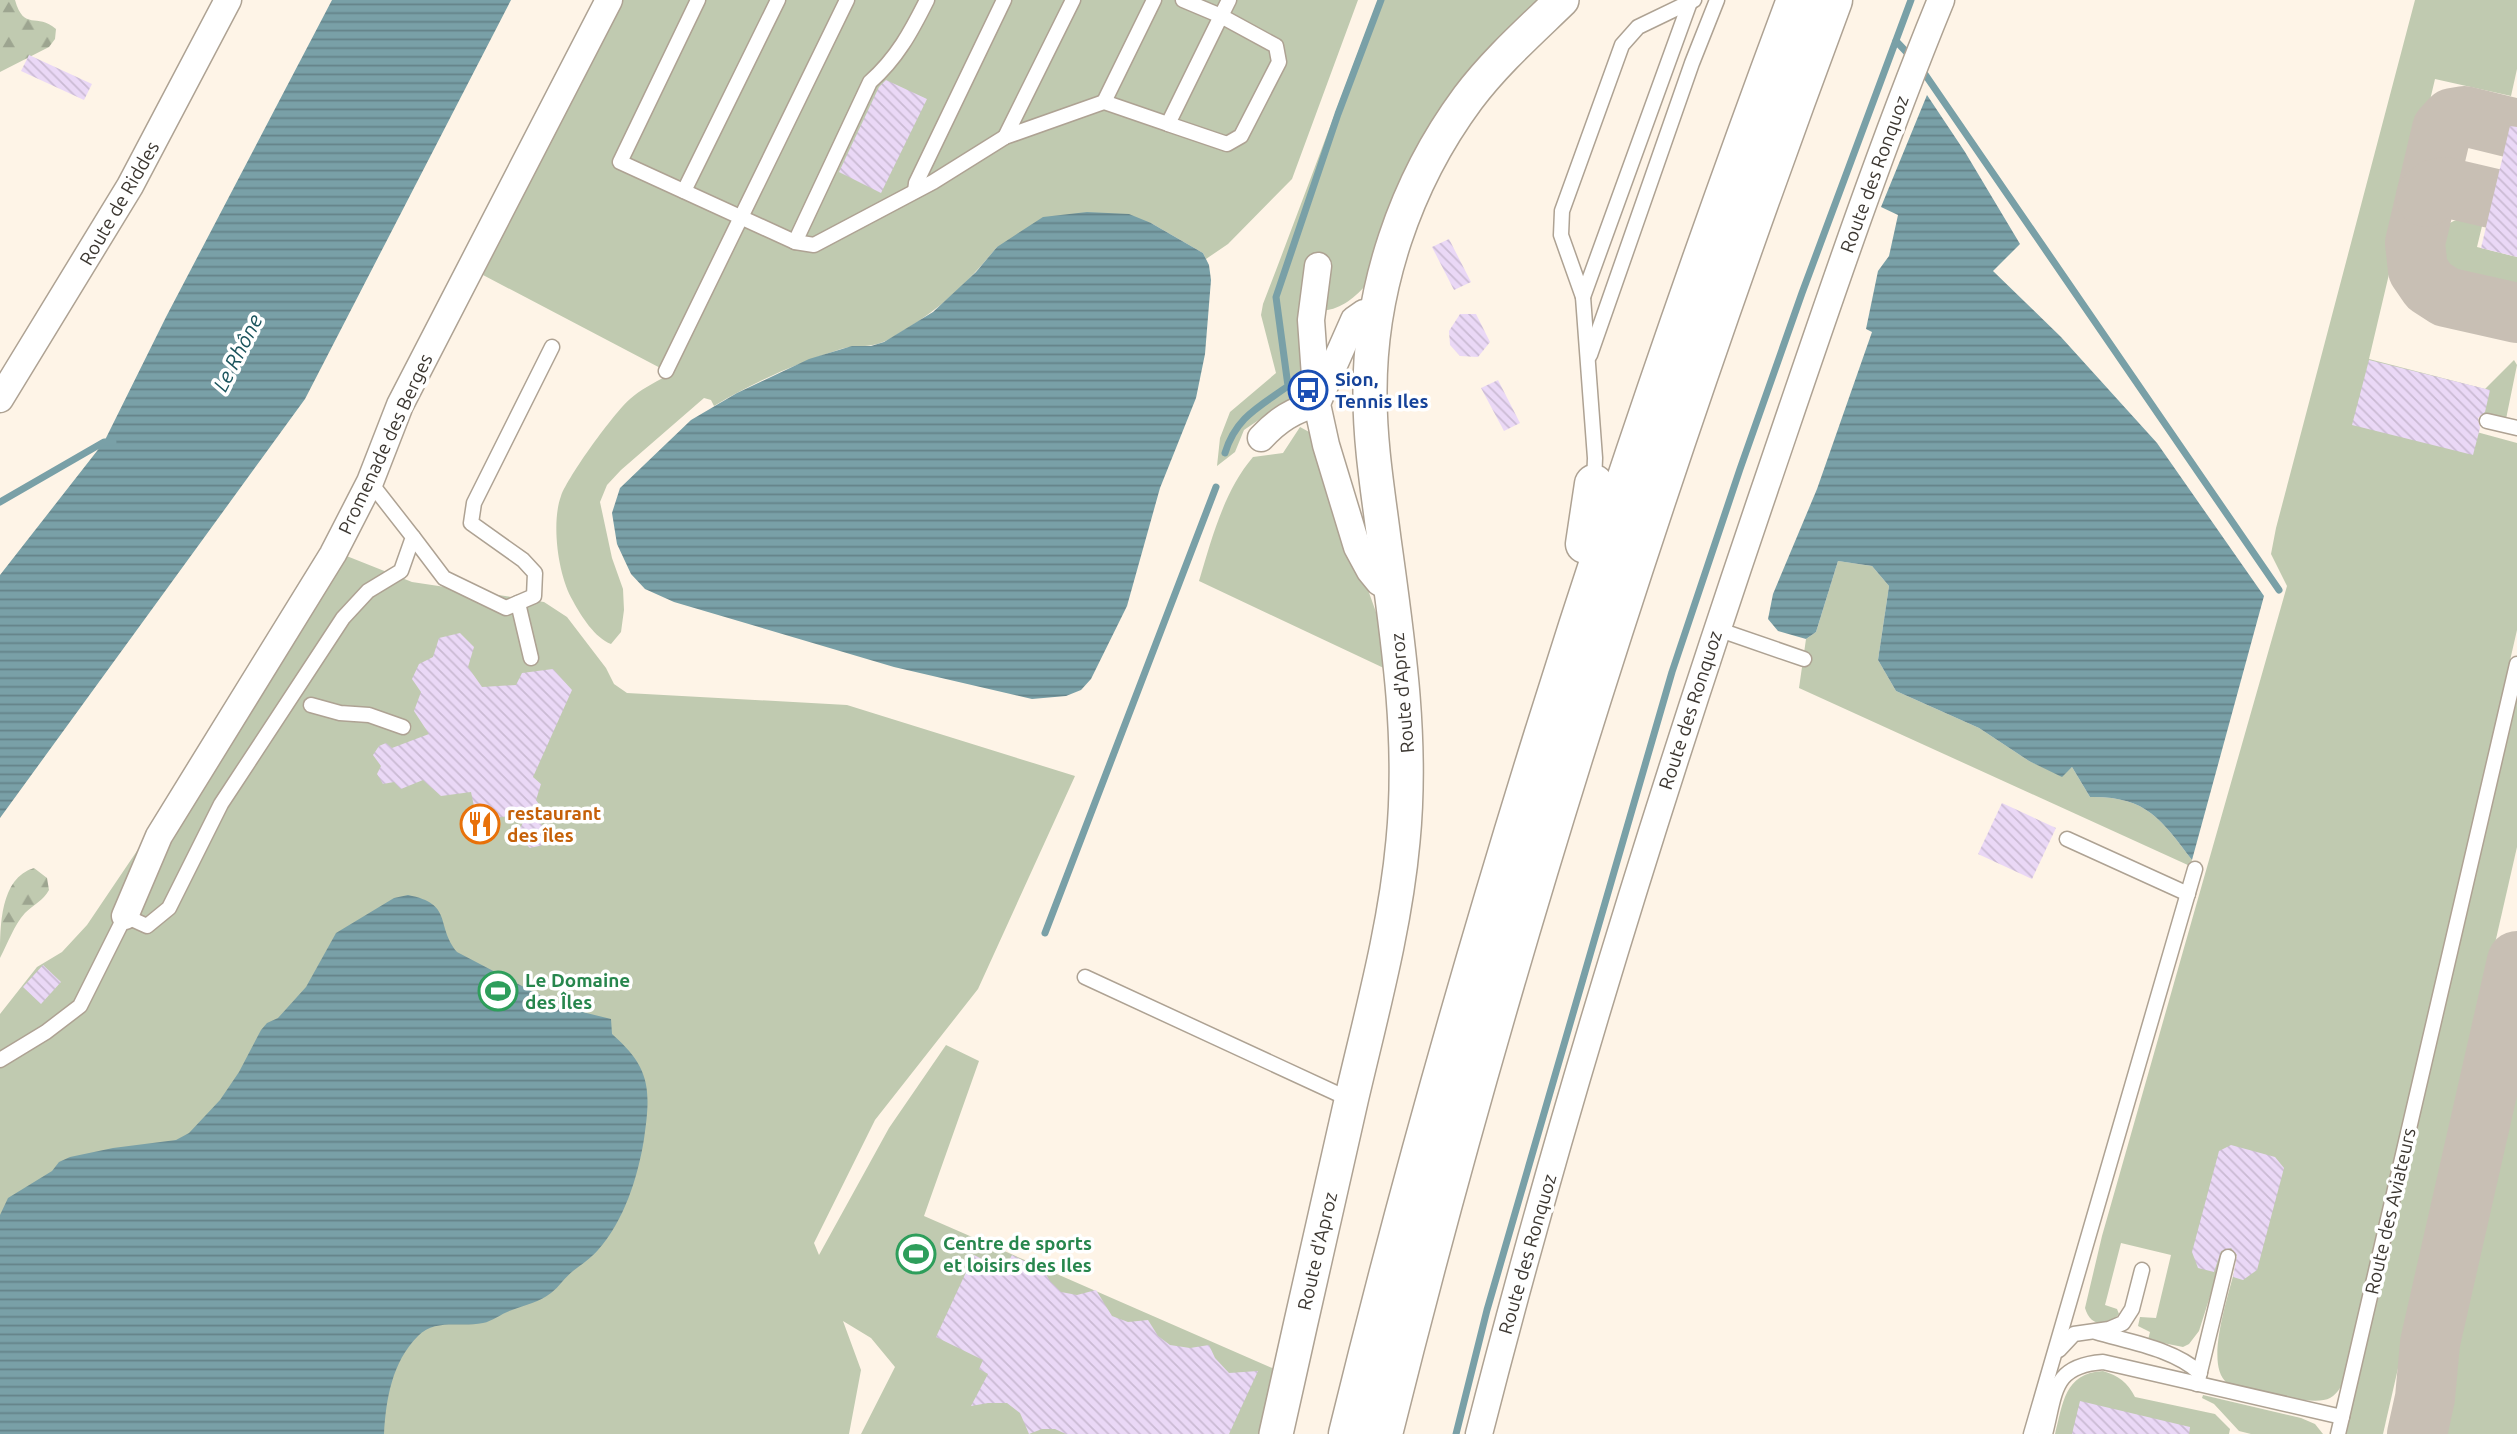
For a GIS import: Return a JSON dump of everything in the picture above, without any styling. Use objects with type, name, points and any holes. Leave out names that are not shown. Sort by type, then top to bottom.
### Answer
[{"type":"highway","points":[[1348,1434],[1428,1129],[1535,764],[1658,387],[1796,0]]},
{"type":"highway","points":[[1383,1434],[1471,1105],[1562,794],[1704,357],[1833,0]]},
{"type":"highway","points":[[1535,764],[1588,533],[1594,484]]},
{"type":"street","name":"Route de Riddes","points":[[0,399],[130,186],[228,0]]},
{"type":"street","name":"Promenade des Berges","points":[[125,916],[159,836],[333,554],[370,482],[400,405],[609,0]]},
{"type":"street","name":"Route d'Aproz","points":[[1276,1434],[1382,968],[1398,884],[1404,832],[1408,759],[1406,711],[1374,463],[1370,397],[1371,346],[1377,312],[1392,245],[1410,198],[1438,145],[1468,97],[1512,48],[1562,0]]},
{"type":"street","name":"Route des Ronquoz","points":[[1479,1434],[1517,1287],[1662,796],[1855,225],[1941,0]]},
{"type":"street","points":[[1318,266],[1311,320],[1317,404],[1326,445],[1357,547],[1370,571],[1379,582],[1391,589]]},
{"type":"street","points":[[1317,404],[1354,320],[1364,313],[1377,312]]},
{"type":"street","points":[[1261,438],[1295,410],[1317,404]]},
{"type":"lane","points":[[698,0],[620,162],[795,242],[814,245],[915,191],[1005,136],[1104,102],[1227,144],[1241,135],[1279,62],[1276,46],[1221,16],[1183,0]]},
{"type":"lane","points":[[684,191],[778,0]]},
{"type":"lane","points":[[666,371],[847,0]]},
{"type":"lane","points":[[795,242],[870,82],[889,65],[908,38],[927,0]]},
{"type":"lane","points":[[915,191],[916,183],[1004,0]]},
{"type":"lane","points":[[1005,136],[1073,0]]},
{"type":"lane","points":[[1104,102],[1154,0]]},
{"type":"lane","points":[[1168,124],[1229,0]]},
{"type":"lane","points":[[1588,362],[1692,63],[1717,0]]},
{"type":"lane","points":[[1583,297],[1692,1]]},
{"type":"lane","points":[[1594,484],[1595,458],[1583,297],[1561,235],[1560,220],[1622,45],[1638,27],[1692,1]]},
{"type":"lane","points":[[370,482],[444,578],[506,608],[534,596],[535,573],[523,560],[471,523],[474,503],[552,347]]},
{"type":"lane","points":[[2487,421],[2517,428]]},
{"type":"lane","points":[[0,1060],[46,1032],[80,1006],[125,916],[147,926],[169,908],[221,804],[343,618],[368,591],[401,571],[413,537]]},
{"type":"lane","points":[[517,603],[531,658]]},
{"type":"lane","points":[[1717,629],[1804,659]]},
{"type":"lane","name":"Route des Aviateurs","points":[[2338,1434],[2517,664]]},
{"type":"lane","points":[[312,705],[340,713],[369,715],[403,727]]},
{"type":"lane","points":[[2067,839],[2188,894]]},
{"type":"lane","points":[[2031,1434],[2195,869]]},
{"type":"lane","points":[[1085,977],[1351,1100]]},
{"type":"lane","points":[[2199,1379],[2228,1257]]},
{"type":"lane","points":[[2056,1353],[2074,1334],[2109,1329],[2123,1323],[2132,1309],[2142,1270]]},
{"type":"lane","points":[[2091,1331],[2154,1349],[2184,1362],[2199,1379]]},
{"type":"lane","points":[[2045,1434],[2059,1379],[2081,1364],[2102,1362],[2199,1379],[2342,1417]]},
{"type":"green space","points":[[0,0],[15,0],[27,19],[49,24],[56,29],[55,39],[49,47],[0,72]]},
{"type":"green space","points":[[621,0],[1358,0],[1292,179],[1228,244],[1206,259],[1203,253],[1151,223],[997,247],[944,302],[889,339],[878,344],[841,349],[808,360],[760,381],[714,406],[711,400],[704,398],[621,470],[607,485],[600,502],[612,558],[623,589],[621,632],[611,644],[599,637],[589,626],[576,607],[563,578],[556,534],[558,507],[573,474],[613,418],[634,396],[666,376],[666,371],[483,275]]},
{"type":"green space","points":[[1378,0],[1541,0],[1366,285],[1345,303],[1333,309],[1319,311],[1303,390],[1244,430],[1235,452],[1217,466],[1220,438],[1230,412],[1276,373],[1261,315],[1263,304]]},
{"type":"green space","points":[[2415,0],[2517,0],[2517,69],[2511,96],[2435,79],[2369,359],[2485,389],[2514,360],[2517,365],[2506,419],[2465,411],[2462,428],[2517,443],[2517,630],[2346,1376],[2333,1396],[2310,1401],[2227,1383],[2220,1373],[2217,1359],[2218,1341],[2238,1256],[2224,1252],[2199,1331],[2189,1344],[2183,1347],[2148,1340],[2150,1332],[2138,1326],[2140,1317],[2156,1318],[2171,1255],[2121,1243],[2105,1305],[2117,1309],[2119,1314],[2109,1322],[2099,1323],[2091,1319],[2085,1308],[2102,1236],[2287,586],[2271,554],[2276,528]]},
{"type":"green space","points":[[2459,219],[2483,222],[2477,247],[2517,257],[2517,296],[2464,285],[2442,273],[2435,263],[2432,250],[2434,239],[2440,230]]},
{"type":"green space","points":[[1300,427],[1311,433],[1321,458],[1382,629],[1388,670],[1199,581],[1220,516],[1243,470],[1253,457],[1283,453]]},
{"type":"green space","name":"Le Domaine des Îles","points":[[329,549],[412,582],[544,602],[567,617],[606,668],[614,684],[627,693],[847,705],[1075,776],[978,989],[875,1120],[814,1243],[819,1255],[889,1128],[946,1045],[979,1061],[924,1216],[1279,1371],[1264,1434],[861,1434],[895,1367],[871,1338],[843,1321],[861,1370],[849,1434],[0,1434],[0,1014],[37,967],[62,952],[87,925],[143,842]]},
{"type":"green space","points":[[1838,561],[1872,566],[1889,586],[1878,660],[1896,691],[1979,728],[2029,761],[2062,776],[2072,767],[2090,797],[2109,798],[2139,806],[2171,833],[2192,860],[2190,866],[1799,688],[1806,639],[1816,632]]},
{"type":"green space","points":[[2517,695],[2517,847],[2383,1434],[2345,1434]]},
{"type":"green space","points":[[34,868],[47,878],[49,890],[21,918],[0,958],[2,918],[8,892],[23,873]]},
{"type":"green space","points":[[2517,1075],[2517,1434],[2435,1434]]},
{"type":"green space","points":[[2103,1371],[2122,1380],[2135,1397],[2215,1414],[2230,1429],[2229,1434],[2055,1434],[2063,1401],[2073,1384],[2080,1377]]},
{"type":"green space","points":[[2203,1395],[2301,1418],[2315,1424],[2323,1434],[2251,1434],[2239,1431],[2214,1404],[2202,1398]]},
{"type":"water","name":"Le Rhône","points":[[332,0],[511,0],[305,399],[0,818],[0,575],[104,442],[166,317]]},
{"type":"water","points":[[1927,95],[2020,244],[1993,271],[2061,337],[2157,443],[2264,596],[2192,860],[2161,822],[2139,806],[2109,798],[2090,797],[2072,767],[2062,777],[2029,761],[1979,728],[1896,691],[1878,660],[1889,586],[1872,566],[1838,561],[1816,632],[1806,639],[1778,631],[1768,619],[1773,594],[1817,489],[1872,332],[1866,329],[1878,271],[1889,256],[1898,215],[1881,207]]},
{"type":"water","points":[[1087,212],[1129,214],[1151,223],[1203,253],[1209,265],[1211,280],[1205,354],[1196,398],[1160,488],[1127,606],[1091,679],[1081,690],[1066,696],[1032,699],[894,667],[674,602],[645,589],[631,574],[617,544],[612,513],[620,488],[691,420],[737,393],[809,359],[852,346],[871,346],[884,342],[933,312],[976,272],[997,247],[1043,217]]},
{"type":"water","points":[[408,895],[432,904],[438,910],[450,942],[457,952],[562,1007],[611,1019],[612,1034],[625,1046],[641,1069],[647,1093],[647,1107],[634,1183],[615,1226],[598,1250],[542,1299],[487,1322],[440,1325],[425,1330],[418,1336],[396,1369],[386,1408],[384,1434],[0,1434],[0,1215],[8,1198],[70,1157],[176,1140],[189,1133],[220,1100],[239,1072],[261,1030],[267,1023],[278,1018],[306,987],[336,933],[394,898]]},
{"type":"building","points":[[29,55],[92,84],[84,100],[21,71]]},
{"type":"building","points":[[886,80],[927,99],[881,193],[839,172],[879,87]]},
{"type":"building","points":[[2510,126],[2517,127],[2517,257],[2481,248]]},
{"type":"building","points":[[1449,239],[1471,282],[1454,290],[1432,247]]},
{"type":"building","points":[[1460,314],[1476,314],[1490,342],[1478,357],[1460,356],[1450,345],[1449,331]]},
{"type":"building","points":[[2369,360],[2490,390],[2485,412],[2478,418],[2480,428],[2473,455],[2352,425]]},
{"type":"building","points":[[1498,380],[1520,423],[1504,431],[1481,388]]},
{"type":"building","points":[[460,633],[474,647],[468,667],[482,687],[516,685],[522,673],[553,669],[572,690],[533,777],[541,784],[536,800],[545,813],[532,814],[547,831],[543,845],[530,848],[517,835],[527,814],[483,819],[475,811],[471,792],[441,796],[423,780],[401,789],[394,782],[383,784],[377,774],[381,766],[373,755],[379,746],[386,743],[392,748],[429,734],[414,711],[421,692],[412,679],[419,664],[433,657],[439,638]]},
{"type":"building","points":[[2002,803],[2056,828],[2032,879],[1978,854]]},
{"type":"building","points":[[43,965],[61,982],[41,1004],[23,987]]},
{"type":"building","points":[[2231,1145],[2275,1157],[2284,1168],[2257,1270],[2243,1280],[2233,1277],[2237,1255],[2231,1248],[2221,1251],[2214,1272],[2198,1268],[2192,1252],[2219,1151]]},
{"type":"building","points":[[974,1255],[1004,1270],[1012,1255],[1044,1271],[1061,1292],[1077,1295],[1096,1290],[1112,1316],[1128,1322],[1148,1320],[1158,1336],[1170,1345],[1190,1348],[1209,1345],[1215,1358],[1229,1373],[1258,1371],[1229,1434],[1066,1434],[1055,1429],[1042,1429],[1029,1434],[1020,1413],[1007,1403],[971,1406],[988,1374],[979,1369],[983,1360],[936,1337]]},
{"type":"building","points":[[2080,1401],[2190,1427],[2189,1434],[2072,1434]]},
{"type":"waterway","points":[[1225,453],[1235,430],[1242,422],[1288,386],[1276,297],[1338,114],[1381,0]]},
{"type":"waterway","points":[[1456,1434],[1487,1310],[1672,672],[1802,293],[1911,0]]},
{"type":"waterway","points":[[1896,41],[1912,58]]},
{"type":"waterway","points":[[1920,67],[2279,590]]},
{"type":"waterway","points":[[0,502],[104,442],[113,442]]},
{"type":"waterway","points":[[1045,933],[1216,487]]},
{"type":"taxiway","points":[[2517,129],[2464,116],[2452,118],[2442,129],[2415,243],[2418,270],[2429,286],[2446,297],[2517,313]]},
{"type":"taxiway","points":[[2426,197],[2435,189],[2444,187],[2517,204]]},
{"type":"taxiway","points":[[2417,1434],[2425,1398],[2430,1343],[2517,961]]},
{"type":"place","name":"Sion, Tennis Iles","points":[[1308,390]]},
{"type":"place","name":"restaurant des îles","points":[[480,824]]},
{"type":"place","name":"Le Domaine des Îles","points":[[498,991]]},
{"type":"place","name":"Centre de sports et loisirs des Iles","points":[[916,1254]]}]
